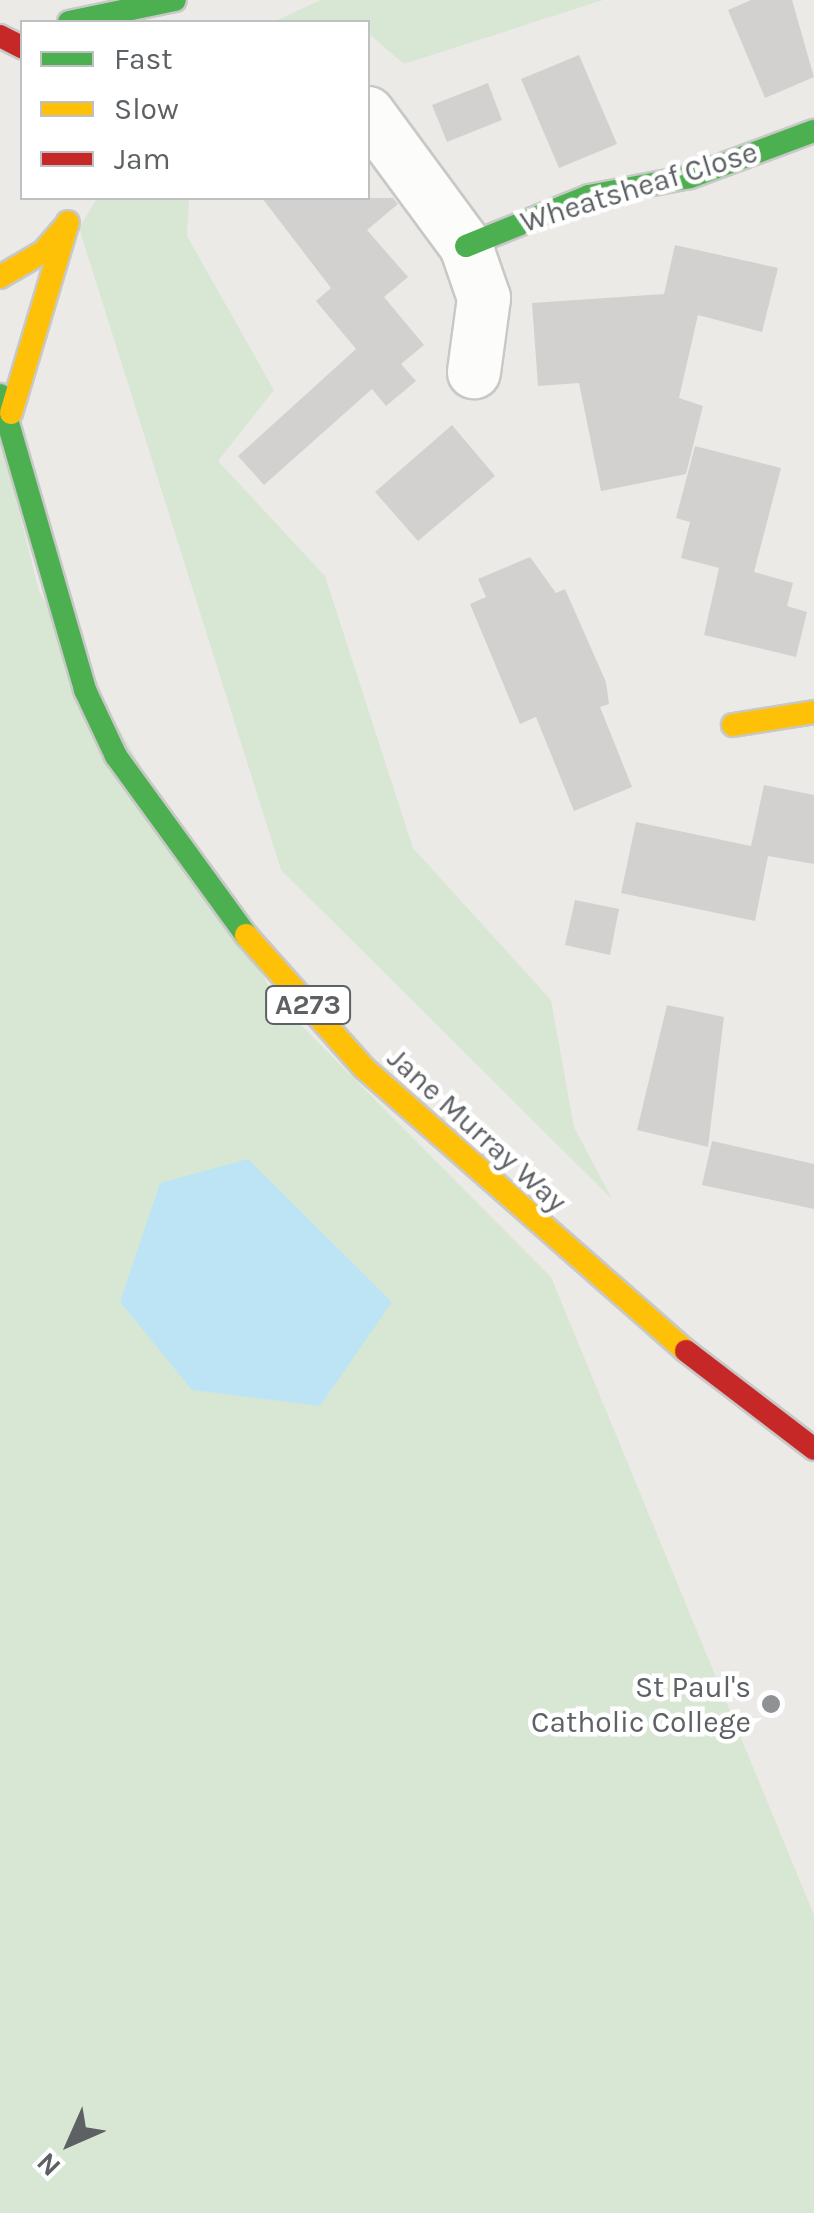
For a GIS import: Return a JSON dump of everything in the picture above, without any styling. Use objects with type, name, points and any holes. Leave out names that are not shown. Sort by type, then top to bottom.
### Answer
[{"type":"main road","points":[[79,20],[175,0]]},
{"type":"main road","name":"Wheatsheaf Close","points":[[466,246],[588,196],[690,177],[814,131]]},
{"type":"main road","name":"Jane Murray Way","points":[[77,200],[5,404],[35,534],[86,690],[116,756],[206,891],[364,1068],[615,1297],[814,1450]]},
{"type":"main road","points":[[0,276],[44,252],[68,222]]},
{"type":"main road","points":[[733,725],[814,712]]},
{"type":"street","points":[[370,116],[466,246],[484,298],[474,372]]},
{"type":"green space","points":[[321,0],[603,0],[404,64],[370,35],[370,20],[277,20]]},
{"type":"green space","points":[[96,200],[189,200],[187,236],[274,390],[218,461],[325,576],[413,848],[551,1000],[574,1127],[612,1199],[281,870],[79,228]]},
{"type":"green space","points":[[0,435],[39,591],[278,1002],[551,1277],[814,1915],[814,2213],[0,2213]]},
{"type":"water","points":[[248,1159],[392,1302],[320,1406],[192,1390],[120,1302],[160,1183]]},
{"type":"building","points":[[751,0],[792,0],[814,77],[765,98],[728,10]]},
{"type":"building","points":[[579,55],[617,144],[559,168],[521,79]]},
{"type":"building","points":[[488,83],[502,120],[447,142],[432,105]]},
{"type":"building","points":[[393,198],[398,204],[367,230],[408,277],[384,297],[424,345],[401,364],[416,381],[386,406],[372,389],[264,485],[238,456],[356,349],[316,301],[331,288],[264,200]]},
{"type":"building","points":[[675,245],[778,268],[762,332],[698,315],[679,398],[703,406],[686,474],[601,491],[579,383],[538,386],[532,303],[664,294]]},
{"type":"building","points":[[452,425],[495,476],[418,541],[375,492]]},
{"type":"building","points":[[695,446],[781,468],[754,572],[793,583],[787,606],[807,612],[796,657],[704,635],[719,568],[681,558],[690,522],[676,518]]},
{"type":"building","points":[[530,557],[556,593],[565,589],[606,682],[609,704],[600,707],[632,787],[574,811],[536,717],[520,724],[470,604],[486,597],[478,579]]},
{"type":"building","points":[[764,785],[814,795],[814,864],[768,856],[755,921],[621,893],[636,822],[751,846]]},
{"type":"building","points":[[575,900],[619,909],[610,955],[565,945]]},
{"type":"building","points":[[667,1005],[724,1017],[708,1147],[637,1130]]},
{"type":"building","points":[[712,1141],[814,1164],[814,1209],[702,1185]]},
{"type":"traffic: fast","points":[[79,20],[175,0]]},
{"type":"traffic: fast","points":[[466,246],[589,196],[690,177],[814,131]]},
{"type":"traffic: fast","points":[[0,395],[85,690],[116,756],[246,935]]},
{"type":"traffic: slow","points":[[11,413],[68,222]]},
{"type":"traffic: slow","points":[[0,277],[43,252],[67,224]]},
{"type":"traffic: slow","points":[[733,725],[814,712]]},
{"type":"traffic: slow","points":[[246,935],[364,1068],[686,1351]]},
{"type":"traffic: jam","points":[[0,36],[20,46]]},
{"type":"traffic: jam","points":[[686,1351],[814,1449]]},
{"type":"place","name":"St Paul's Catholic College","points":[[771,1704]]}]
